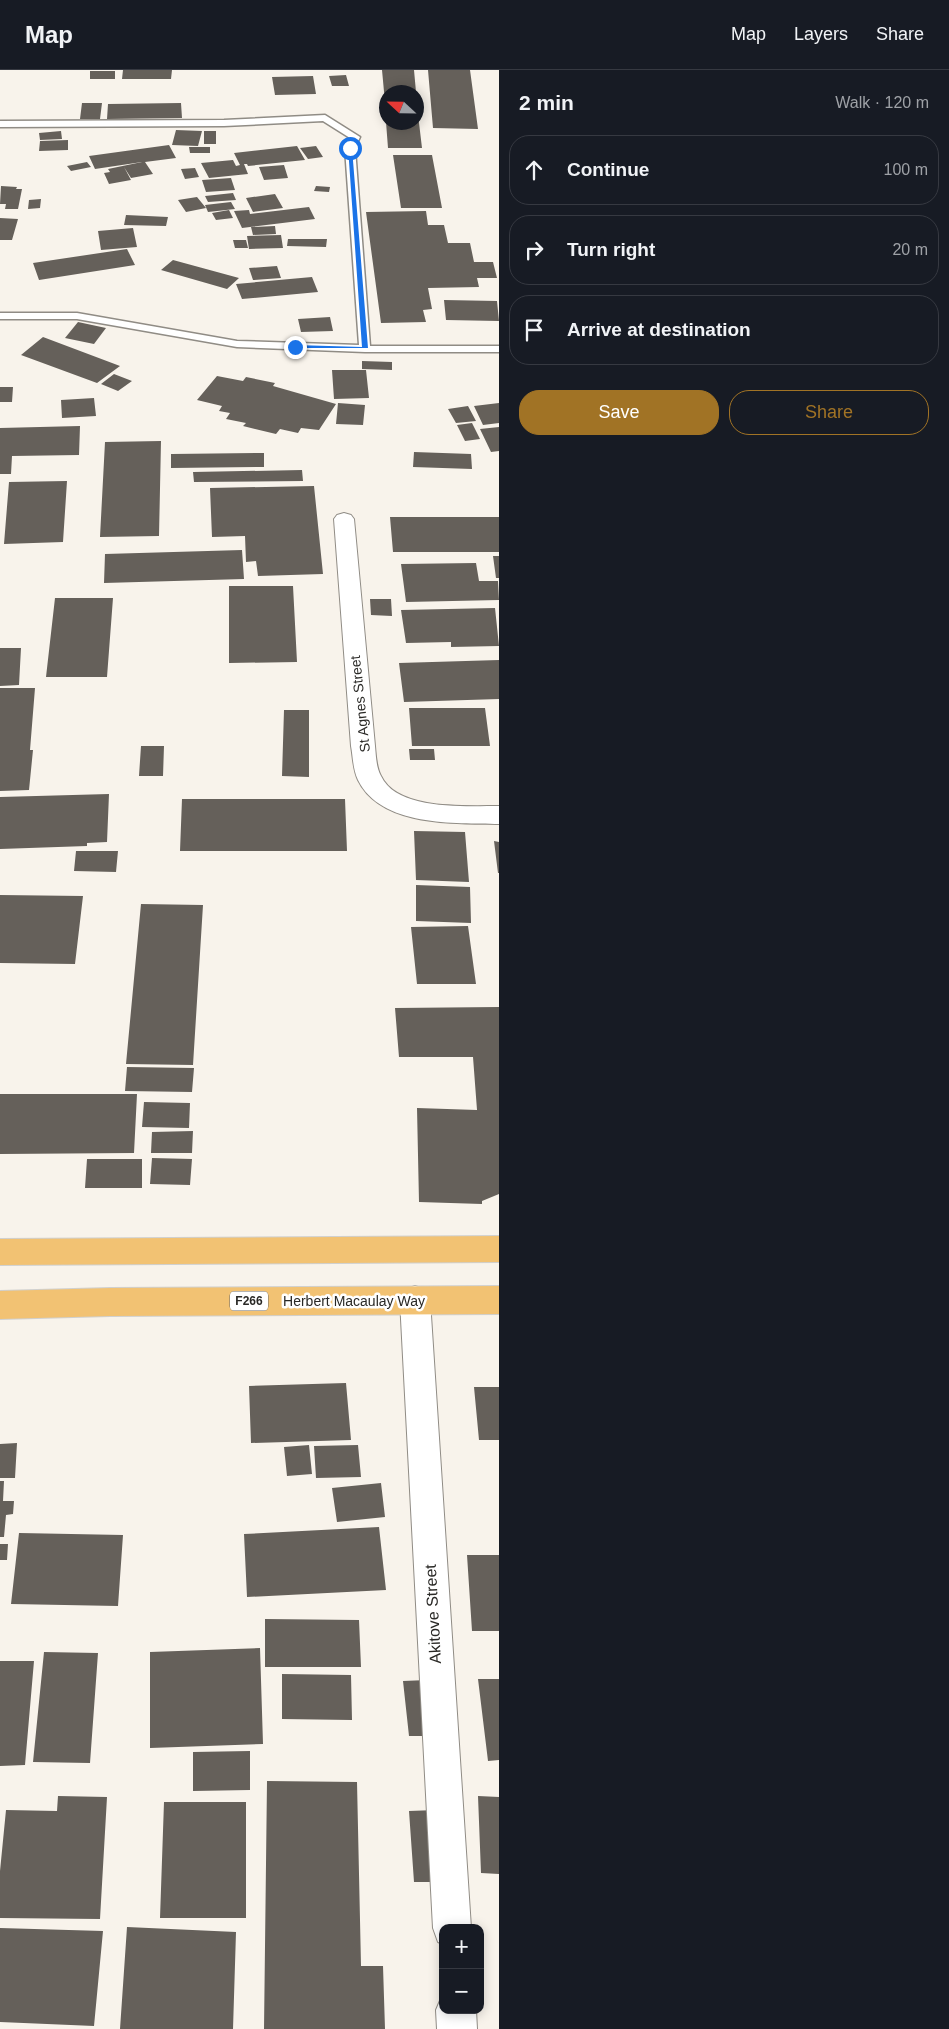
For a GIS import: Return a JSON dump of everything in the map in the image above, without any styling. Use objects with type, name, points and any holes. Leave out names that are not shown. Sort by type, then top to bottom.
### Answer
[{"type":"highway","points":[[0,1252],[499,1249]]},
{"type":"highway","name":"Herbert Macaulay Way","points":[[0,1305],[120,1302],[499,1300]]},
{"type":"street","name":"St Agnes Street","points":[[344,519],[362,746],[372,783],[400,806],[447,814],[499,815]]},
{"type":"street","name":"Akitove Street","points":[[416,1300],[452,1924]]},
{"type":"street","points":[[456,2014],[457,2029]]},
{"type":"lane","points":[[0,124],[224,123],[325,118],[355,137],[350,148],[365,348]]},
{"type":"lane","points":[[0,316],[77,316],[237,344],[365,348],[499,349]]},
{"type":"building","points":[[123,70],[172,70],[171,79],[122,79]]},
{"type":"building","points":[[382,70],[414,70],[415,85],[383,85]]},
{"type":"building","points":[[428,70],[470,70],[478,129],[433,128]]},
{"type":"building","points":[[90,71],[115,71],[115,79],[90,79]]},
{"type":"building","points":[[346,75],[349,86],[332,86],[329,76]]},
{"type":"building","points":[[313,76],[316,94],[275,95],[272,77]]},
{"type":"building","points":[[82,103],[102,103],[100,119],[80,119]]},
{"type":"building","points":[[181,103],[182,118],[107,119],[108,104]]},
{"type":"building","points":[[176,130],[202,131],[198,146],[172,145]]},
{"type":"building","points":[[387,130],[420,130],[422,148],[388,148]]},
{"type":"building","points":[[61,131],[62,139],[40,140],[39,133]]},
{"type":"building","points":[[204,131],[216,131],[216,144],[204,144]]},
{"type":"building","points":[[68,140],[68,150],[39,151],[40,141]]},
{"type":"building","points":[[169,145],[176,158],[145,162],[153,174],[131,178],[124,167],[131,180],[109,184],[104,173],[110,172],[108,169],[142,162],[95,169],[89,156]]},
{"type":"building","points":[[297,146],[305,160],[248,166],[244,164],[248,174],[209,178],[201,163],[233,160],[236,166],[240,165],[234,153]]},
{"type":"building","points":[[316,146],[323,157],[308,159],[300,148]]},
{"type":"building","points":[[189,147],[210,147],[210,153],[190,153]]},
{"type":"building","points":[[393,155],[432,155],[442,208],[401,208]]},
{"type":"building","points":[[87,162],[91,167],[71,171],[67,166]]},
{"type":"building","points":[[284,165],[288,178],[264,180],[259,167]]},
{"type":"building","points":[[195,168],[199,177],[185,179],[181,169]]},
{"type":"building","points":[[231,178],[235,190],[206,192],[202,180]]},
{"type":"building","points":[[1,186],[22,189],[18,209],[5,209],[6,204],[0,204]]},
{"type":"building","points":[[316,186],[330,187],[329,192],[314,191]]},
{"type":"building","points":[[233,193],[236,200],[208,202],[205,196]]},
{"type":"building","points":[[275,194],[283,208],[253,212],[246,198]]},
{"type":"building","points":[[197,197],[206,208],[186,212],[178,200]]},
{"type":"building","points":[[41,199],[40,208],[28,209],[29,200]]},
{"type":"building","points":[[231,202],[235,209],[208,212],[205,205]]},
{"type":"building","points":[[309,207],[315,219],[242,228],[234,211],[249,210],[250,214]]},
{"type":"building","points":[[229,210],[233,218],[216,220],[212,213]]},
{"type":"building","points":[[426,211],[428,225],[444,225],[448,243],[470,243],[474,262],[493,262],[497,278],[477,278],[479,287],[428,288],[432,309],[423,310],[426,322],[381,323],[366,212]]},
{"type":"building","points":[[126,215],[168,217],[166,226],[124,225]]},
{"type":"building","points":[[0,218],[18,219],[12,240],[0,240]]},
{"type":"building","points":[[275,226],[276,234],[253,235],[251,227]]},
{"type":"building","points":[[133,228],[137,247],[101,250],[98,231]]},
{"type":"building","points":[[281,235],[283,248],[249,249],[247,236]]},
{"type":"building","points":[[288,239],[327,239],[326,247],[287,246]]},
{"type":"building","points":[[233,240],[246,240],[248,248],[235,248]]},
{"type":"building","points":[[127,249],[135,265],[39,280],[33,263]]},
{"type":"building","points":[[173,260],[239,278],[227,289],[161,270]]},
{"type":"building","points":[[277,266],[281,278],[253,280],[249,268]]},
{"type":"building","points":[[312,277],[318,292],[242,299],[236,284]]},
{"type":"building","points":[[444,300],[497,301],[499,321],[446,320]]},
{"type":"building","points":[[330,317],[333,331],[301,332],[298,319]]},
{"type":"building","points":[[78,322],[106,328],[94,344],[65,338]]},
{"type":"building","points":[[43,337],[120,366],[97,383],[21,355]]},
{"type":"building","points":[[362,361],[392,362],[392,370],[362,369]]},
{"type":"building","points":[[332,370],[366,370],[369,398],[334,399]]},
{"type":"building","points":[[114,374],[132,381],[118,391],[101,384]]},
{"type":"building","points":[[217,376],[243,381],[246,377],[275,383],[273,386],[336,404],[319,430],[301,428],[298,433],[280,429],[276,434],[243,426],[246,423],[226,419],[230,413],[219,411],[222,406],[197,400]]},
{"type":"building","points":[[0,387],[13,387],[12,402],[0,402]]},
{"type":"building","points":[[94,398],[96,416],[62,418],[61,400]]},
{"type":"building","points":[[338,403],[365,405],[363,425],[336,424]]},
{"type":"building","points":[[499,403],[499,423],[483,425],[474,406]]},
{"type":"building","points":[[468,406],[476,421],[456,423],[448,409]]},
{"type":"building","points":[[472,423],[480,439],[465,441],[457,425]]},
{"type":"building","points":[[80,426],[79,455],[12,456],[11,474],[0,474],[0,428]]},
{"type":"building","points":[[499,427],[499,451],[491,452],[480,429]]},
{"type":"building","points":[[161,441],[159,536],[100,537],[105,442]]},
{"type":"building","points":[[414,452],[471,454],[472,469],[413,467]]},
{"type":"building","points":[[264,453],[264,467],[171,468],[171,454]]},
{"type":"building","points":[[302,470],[303,481],[194,482],[193,472]]},
{"type":"building","points":[[67,481],[63,542],[4,544],[9,482]]},
{"type":"building","points":[[314,486],[323,574],[258,576],[256,561],[246,562],[245,536],[212,537],[210,488]]},
{"type":"building","points":[[390,517],[499,517],[499,552],[393,552]]},
{"type":"building","points":[[242,550],[244,579],[104,583],[105,554]]},
{"type":"building","points":[[493,556],[499,556],[499,578],[496,578]]},
{"type":"building","points":[[476,563],[479,581],[498,581],[499,600],[406,602],[401,564]]},
{"type":"building","points":[[229,586],[293,586],[297,662],[229,663]]},
{"type":"building","points":[[55,598],[113,598],[107,677],[46,677]]},
{"type":"building","points":[[370,599],[391,599],[392,616],[371,615]]},
{"type":"building","points":[[495,608],[499,646],[451,647],[451,642],[406,643],[401,610]]},
{"type":"building","points":[[0,648],[21,648],[19,685],[0,686]]},
{"type":"building","points":[[499,660],[499,699],[404,702],[399,663]]},
{"type":"building","points":[[0,688],[35,688],[30,750],[33,750],[29,790],[0,791]]},
{"type":"building","points":[[409,708],[485,708],[490,746],[412,746]]},
{"type":"building","points":[[284,710],[309,710],[309,777],[282,776]]},
{"type":"building","points":[[141,746],[164,746],[163,776],[139,776]]},
{"type":"building","points":[[409,749],[434,749],[435,760],[410,760]]},
{"type":"building","points":[[109,794],[107,842],[87,843],[87,846],[0,849],[0,797]]},
{"type":"building","points":[[182,799],[345,799],[347,851],[180,851]]},
{"type":"building","points":[[414,831],[465,832],[469,882],[416,880]]},
{"type":"building","points":[[494,841],[499,842],[499,873],[498,873]]},
{"type":"building","points":[[76,851],[118,851],[116,872],[74,871]]},
{"type":"building","points":[[416,885],[470,887],[471,923],[416,921]]},
{"type":"building","points":[[0,895],[83,896],[75,964],[0,963]]},
{"type":"building","points":[[141,904],[203,905],[193,1065],[126,1064]]},
{"type":"building","points":[[468,926],[476,984],[417,984],[411,927]]},
{"type":"building","points":[[499,1007],[499,1194],[482,1201],[482,1204],[419,1202],[417,1108],[477,1110],[473,1057],[399,1057],[395,1008]]},
{"type":"building","points":[[127,1067],[194,1068],[192,1092],[125,1091]]},
{"type":"building","points":[[0,1094],[137,1094],[134,1153],[0,1154]]},
{"type":"building","points":[[144,1102],[190,1103],[189,1128],[142,1127]]},
{"type":"building","points":[[193,1131],[192,1153],[151,1153],[152,1132]]},
{"type":"building","points":[[152,1158],[192,1159],[190,1185],[150,1184]]},
{"type":"building","points":[[87,1159],[142,1159],[142,1188],[85,1188]]},
{"type":"building","points":[[346,1383],[351,1440],[251,1443],[249,1386]]},
{"type":"building","points":[[474,1387],[499,1387],[499,1440],[479,1440]]},
{"type":"building","points":[[17,1443],[15,1478],[0,1478],[0,1444]]},
{"type":"building","points":[[309,1445],[312,1474],[287,1476],[284,1447]]},
{"type":"building","points":[[358,1445],[361,1477],[316,1478],[314,1446]]},
{"type":"building","points":[[0,1481],[4,1481],[3,1501],[14,1501],[13,1514],[6,1515],[4,1537],[0,1537]]},
{"type":"building","points":[[381,1483],[385,1517],[337,1522],[332,1488]]},
{"type":"building","points":[[379,1527],[386,1590],[247,1597],[244,1534]]},
{"type":"building","points":[[19,1533],[123,1535],[118,1606],[11,1604]]},
{"type":"building","points":[[0,1544],[8,1544],[7,1560],[0,1560]]},
{"type":"building","points":[[467,1555],[499,1555],[499,1631],[472,1631]]},
{"type":"building","points":[[265,1619],[359,1620],[361,1667],[265,1667]]},
{"type":"building","points":[[260,1648],[263,1744],[150,1748],[150,1652]]},
{"type":"building","points":[[44,1652],[98,1653],[90,1763],[33,1762]]},
{"type":"building","points":[[0,1661],[34,1661],[25,1765],[0,1766]]},
{"type":"building","points":[[282,1674],[351,1675],[352,1720],[282,1719]]},
{"type":"building","points":[[478,1679],[499,1679],[499,1760],[488,1761]]},
{"type":"building","points":[[427,1680],[433,1736],[409,1736],[403,1681]]},
{"type":"building","points":[[250,1751],[250,1790],[193,1791],[193,1752]]},
{"type":"building","points":[[267,1781],[357,1782],[361,1966],[383,1966],[385,2029],[264,2029]]},
{"type":"building","points":[[58,1796],[107,1797],[100,1919],[0,1918],[0,1871],[6,1810],[57,1811]]},
{"type":"building","points":[[478,1796],[499,1797],[499,1874],[481,1873]]},
{"type":"building","points":[[164,1802],[246,1802],[246,1918],[160,1918]]},
{"type":"building","points":[[436,1810],[441,1882],[414,1882],[409,1811]]},
{"type":"building","points":[[127,1927],[236,1932],[233,2029],[120,2029]]},
{"type":"building","points":[[0,1928],[103,1931],[94,2026],[0,2022]]},
{"type":"route","points":[[295,347],[365,348],[350,148]]}]
